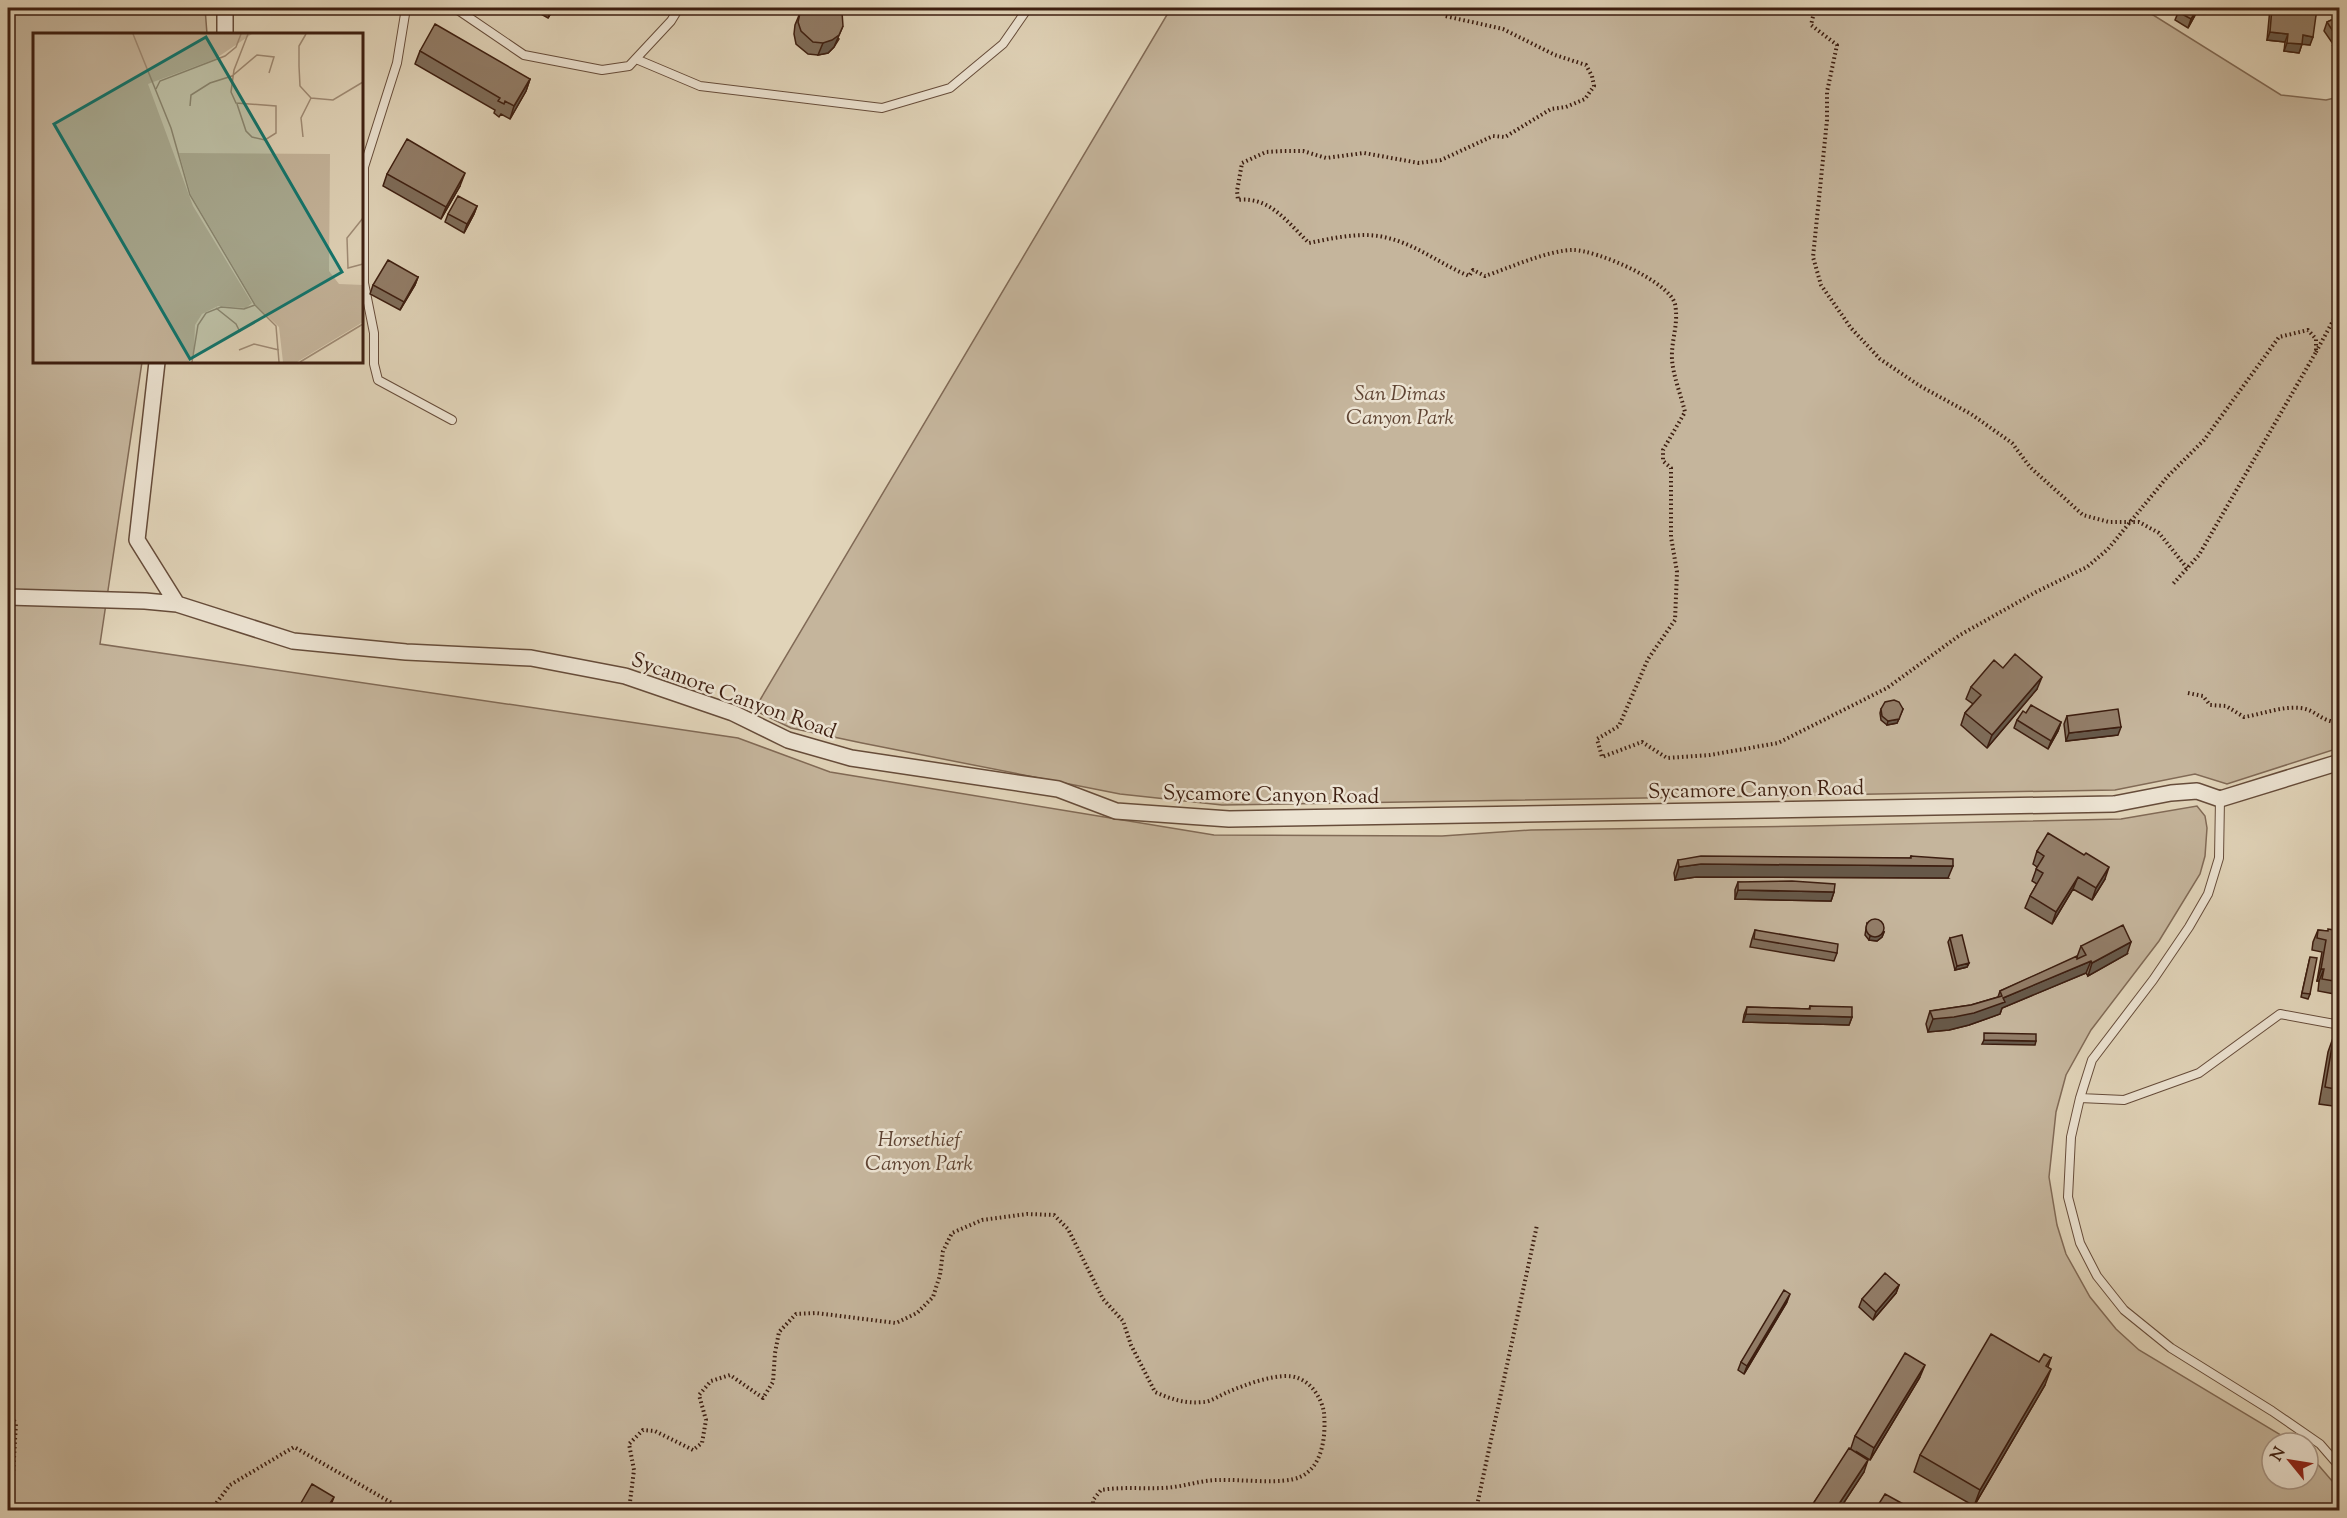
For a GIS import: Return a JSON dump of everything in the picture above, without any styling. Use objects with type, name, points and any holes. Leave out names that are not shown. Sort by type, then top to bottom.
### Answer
[{"type":"street","points":[[225,8],[225,33]]},
{"type":"street","points":[[157,363],[137,540],[177,604]]},
{"type":"street","name":"Sycamore Canyon Road","points":[[8,597],[177,604],[293,641],[406,652],[531,658],[625,676],[733,713],[788,740],[851,758],[1058,789],[1116,811],[1229,819],[2114,804],[2171,793],[2197,791],[2220,799]]},
{"type":"street","points":[[2220,799],[2340,762]]},
{"type":"lane","points":[[406,8],[397,63],[364,167],[364,283],[374,333],[374,364],[378,380],[453,420]]},
{"type":"lane","points":[[455,8],[524,55],[602,70],[629,66],[671,21],[679,8]]},
{"type":"lane","points":[[636,59],[700,86],[882,108],[950,88],[1003,44],[1028,8]]},
{"type":"lane","points":[[2220,799],[2219,858],[2208,894],[2153,980],[2092,1060],[2071,1137],[2068,1197],[2080,1243],[2097,1275],[2124,1310],[2171,1348],[2320,1444],[2340,1467]]},
{"type":"lane","points":[[2080,1098],[2124,1100],[2199,1073],[2280,1014],[2340,1025]]},
{"type":"path","points":[[1447,8],[1445,16],[1503,29],[1555,55],[1586,66],[1592,76],[1594,86],[1586,99],[1566,107],[1551,109],[1505,137],[1493,136],[1441,160],[1419,164],[1364,153],[1326,158],[1303,152],[1266,152],[1242,164],[1237,191],[1238,200],[1249,198],[1278,211],[1309,243],[1353,235],[1388,238],[1436,258],[1469,276],[1473,270],[1485,276],[1561,251],[1575,250],[1594,254],[1640,273],[1663,287],[1674,301],[1677,321],[1672,358],[1685,412],[1663,450],[1663,461],[1671,468],[1671,537],[1677,572],[1675,620],[1648,658],[1619,726],[1597,739],[1602,757],[1642,742],[1667,758],[1710,755],[1778,743],[1887,688],[1960,634],[2087,567],[2108,549],[2168,476],[2204,440],[2279,337],[2308,330],[2316,339],[2316,352]]},
{"type":"path","points":[[1815,8],[1811,25],[1837,45],[1827,92],[1827,120],[1813,256],[1821,285],[1851,328],[1880,359],[1920,386],[1971,414],[2012,444],[2030,467],[2083,515],[2109,522],[2139,522],[2159,533],[2187,568]]},
{"type":"path","points":[[2172,585],[2199,555],[2340,308]]},
{"type":"path","points":[[2188,693],[2203,696],[2210,705],[2226,706],[2244,717],[2283,708],[2303,708],[2329,723],[2340,722]]},
{"type":"path","points":[[629,1510],[634,1470],[629,1444],[643,1430],[655,1431],[693,1450],[702,1443],[706,1420],[699,1395],[711,1381],[730,1375],[763,1398],[773,1382],[779,1332],[795,1314],[816,1312],[896,1323],[917,1313],[933,1297],[940,1275],[943,1251],[951,1233],[982,1220],[1027,1214],[1054,1215],[1068,1229],[1103,1299],[1123,1321],[1135,1354],[1155,1392],[1180,1402],[1206,1402],[1251,1383],[1277,1378],[1298,1378],[1315,1390],[1323,1409],[1326,1431],[1320,1452],[1314,1467],[1302,1477],[1287,1480],[1216,1480],[1173,1487],[1101,1490],[1094,1500],[1093,1510]]},
{"type":"path","points":[[1476,1510],[1537,1225]]},
{"type":"path","points":[[8,1414],[16,1424],[11,1510]]},
{"type":"path","points":[[211,1510],[230,1485],[294,1447],[392,1503],[394,1510]]},
{"type":"green space","name":"Horsethief Canyon Park","points":[[8,8],[205,8],[207,33],[33,33],[33,363],[142,363],[100,644],[738,738],[830,772],[1214,835],[1442,836],[1531,830],[2121,819],[2197,806],[2205,816],[2207,828],[2205,856],[2200,874],[2159,941],[2091,1030],[2066,1075],[2056,1112],[2049,1177],[2057,1225],[2066,1254],[2090,1297],[2116,1329],[2139,1350],[2274,1431],[2260,1431],[2260,1491],[2320,1491],[2320,1467],[2339,1489],[2339,1510],[8,1510]]},
{"type":"green space","name":"San Dimas Canyon Park","points":[[1171,8],[2142,8],[2281,95],[2326,100],[2339,97],[2339,748],[2227,784],[2195,774],[2115,790],[1222,805],[1120,794],[862,743],[791,728],[754,710]]},
{"type":"building","points":[[803,8],[840,8],[843,26],[839,35],[823,43],[813,42],[801,31],[798,22]]},
{"type":"building","points":[[2180,8],[2198,8],[2191,19],[2178,12]]},
{"type":"building","points":[[2272,8],[2317,8],[2313,37],[2303,35],[2302,44],[2287,43],[2288,34],[2270,32]]},
{"type":"building","points":[[2340,16],[2340,35],[2336,36],[2327,22]]},
{"type":"building","points":[[435,24],[530,79],[514,106],[505,101],[504,104],[498,101],[500,98],[420,51]]},
{"type":"building","points":[[407,139],[465,173],[446,207],[387,174]]},
{"type":"building","points":[[458,196],[477,206],[467,224],[448,214]]},
{"type":"building","points":[[388,260],[418,277],[404,302],[373,285]]},
{"type":"building","points":[[2015,654],[2042,677],[1992,735],[1965,713],[1981,695],[1971,687],[1994,660],[2003,668]]},
{"type":"building","points":[[1894,700],[1899,702],[1903,709],[1899,719],[1888,721],[1882,716],[1881,709],[1885,702]]},
{"type":"building","points":[[2031,705],[2061,722],[2051,741],[2017,720],[2023,711],[2026,713]]},
{"type":"building","points":[[2118,709],[2121,727],[2069,733],[2067,716]]},
{"type":"building","points":[[2048,833],[2109,867],[2096,888],[2078,877],[2056,912],[2030,896],[2043,873],[2036,869],[2044,856],[2037,851]]},
{"type":"building","points":[[1701,856],[1911,858],[1911,856],[1953,859],[1953,866],[1701,864],[1679,867],[1678,860]]},
{"type":"building","points":[[1792,881],[1835,884],[1834,892],[1738,890],[1738,882]]},
{"type":"building","points":[[1871,919],[1879,919],[1884,924],[1882,935],[1871,937],[1866,932],[1866,924]]},
{"type":"building","points":[[2123,925],[2131,942],[2092,963],[2091,961],[2003,998],[2005,1002],[1974,1013],[1933,1019],[1930,1011],[1971,1005],[2002,996],[2000,991],[2077,956],[2077,959],[2086,955],[2081,946]]},
{"type":"building","points":[[2328,929],[2340,931],[2340,982],[2322,979],[2324,969],[2321,969],[2326,940],[2317,938],[2318,930],[2328,931]]},
{"type":"building","points":[[1755,930],[1838,944],[1837,953],[1754,939]]},
{"type":"building","points":[[1962,935],[1969,963],[1957,966],[1950,938]]},
{"type":"building","points":[[2310,957],[2317,958],[2310,994],[2302,993]]},
{"type":"building","points":[[1810,1006],[1852,1007],[1852,1017],[1746,1014],[1747,1007],[1810,1009]]},
{"type":"building","points":[[1984,1033],[2036,1034],[2036,1041],[1984,1040]]},
{"type":"building","points":[[2334,1035],[2340,1036],[2340,1090],[2325,1087]]},
{"type":"building","points":[[1885,1273],[1899,1285],[1876,1312],[1862,1299]]},
{"type":"building","points":[[1784,1290],[1790,1294],[1747,1366],[1741,1362]]},
{"type":"building","points":[[1991,1334],[2039,1362],[2044,1354],[2051,1358],[2046,1366],[2051,1369],[1980,1490],[1920,1455]]},
{"type":"building","points":[[1905,1353],[1925,1365],[1874,1448],[1855,1436]]},
{"type":"building","points":[[1849,1448],[1868,1460],[1835,1510],[1827,1510],[1820,1506],[1817,1510],[1809,1510]]},
{"type":"building","points":[[312,1484],[334,1497],[326,1510],[297,1510]]},
{"type":"building","points":[[1885,1494],[1914,1510],[1875,1510]]}]
